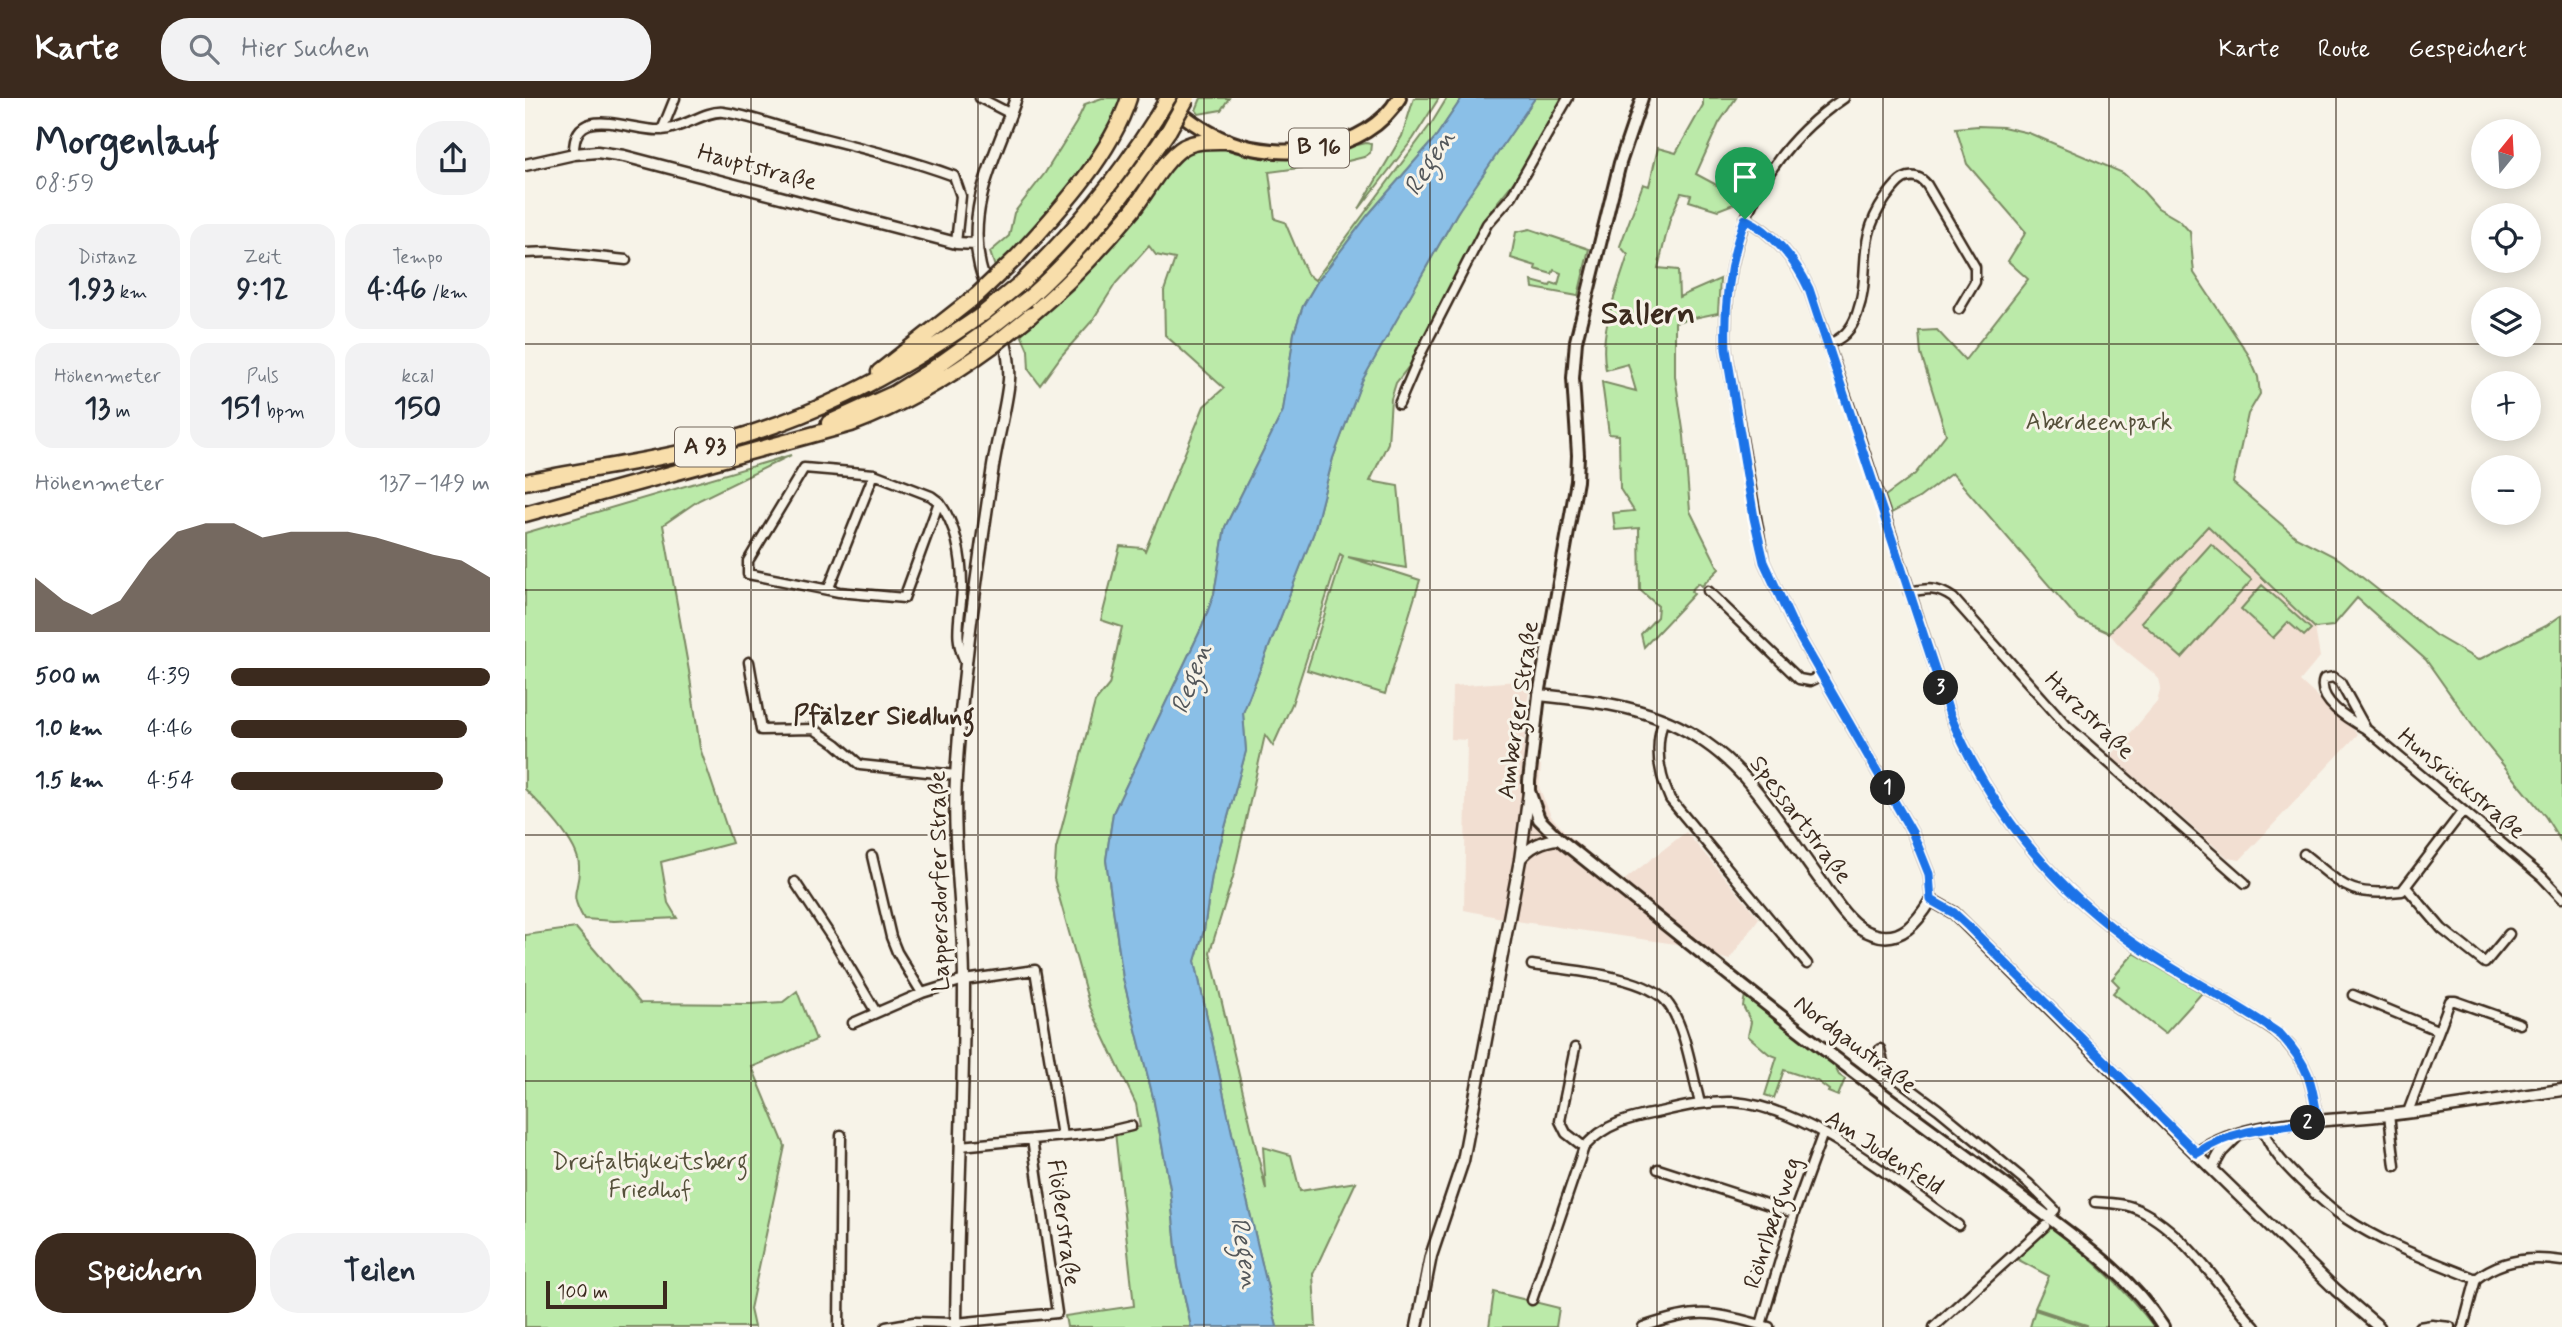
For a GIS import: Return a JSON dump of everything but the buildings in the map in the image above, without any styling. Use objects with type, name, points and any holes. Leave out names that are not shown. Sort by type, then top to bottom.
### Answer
[{"type":"highway","points":[[844,398],[945,322],[1016,258],[1062,207],[1085,176],[1122,117],[1129,98]]},
{"type":"highway","name":"A 93","points":[[525,482],[697,449],[789,421],[844,398],[912,362],[983,314],[1022,282],[1092,209],[1118,176],[1166,98]]},
{"type":"highway","name":"B 16","points":[[1166,98],[1187,119],[1227,141],[1265,150],[1311,149],[1359,135],[1373,127],[1399,98]]},
{"type":"highway","name":"A 93","points":[[525,514],[763,448],[893,394],[930,371],[989,329],[1053,275],[1106,218],[1168,130],[1187,98]]},
{"type":"highway","points":[[763,448],[842,427],[884,412],[939,383],[1031,315],[1093,256],[1133,210],[1175,154],[1193,143],[1227,141]]},
{"type":"main road","name":"Amberger Straße","points":[[1529,791],[1539,695],[1577,481],[1579,455],[1573,378],[1576,341],[1620,163],[1642,98]]},
{"type":"main road","name":"Nordgaustraße","points":[[1529,791],[1539,818],[1559,839],[1848,1068],[2047,1222],[2113,1269],[2147,1305],[2163,1327]]},
{"type":"street","points":[[662,130],[675,98]]},
{"type":"street","points":[[980,98],[1011,114]]},
{"type":"street","name":"Lappersdorfer Straße","points":[[956,1325],[964,980],[956,775],[983,532],[1009,379],[1007,351],[981,269],[976,244],[978,206],[985,175],[1016,98]]},
{"type":"street","points":[[1399,404],[1417,362],[1487,224],[1512,196],[1568,98]]},
{"type":"street","points":[[1843,98],[1790,145],[1762,184],[1735,246],[1726,297],[1726,349],[1764,562],[1784,609],[1913,834],[1929,874],[1931,900],[1954,913],[1968,926],[2336,1290],[2379,1327]]},
{"type":"street","points":[[574,155],[578,130],[584,125],[603,123],[674,129],[720,111],[916,162],[954,176],[961,197],[956,243]]},
{"type":"street","name":"Hauptstraße","points":[[525,165],[597,152],[624,156],[956,243],[976,244]]},
{"type":"street","points":[[1828,344],[1844,336],[1857,316],[1870,226],[1885,198],[1906,177],[1919,178],[1927,185],[1975,267],[1975,282],[1959,309]]},
{"type":"street","points":[[1745,219],[1754,223],[1776,242],[1801,273],[1828,344],[1950,715],[1986,788],[2021,839],[2065,886],[2126,938],[2281,1035],[2294,1049],[2312,1082],[2318,1122]]},
{"type":"street","points":[[525,253],[551,251],[626,260]]},
{"type":"street","points":[[939,502],[904,598],[828,590],[748,574],[748,561],[804,468],[874,474],[939,502],[952,525],[962,585],[958,644],[967,665]]},
{"type":"street","points":[[828,590],[874,474]]},
{"type":"street","name":"Harzstraße","points":[[1909,592],[1927,588],[1938,589],[1953,598],[2066,725],[2245,883]]},
{"type":"street","points":[[1708,590],[1799,679],[1810,681],[1823,676]]},
{"type":"street","points":[[749,662],[761,730],[814,729],[860,765],[956,775]]},
{"type":"street","name":"Hunsrückstraße","points":[[2366,729],[2338,680],[2333,677],[2324,679],[2324,696],[2347,718],[2366,729],[2542,877],[2562,898]]},
{"type":"street","name":"Spessartstraße","points":[[1539,695],[1603,703],[1664,719],[1707,743],[1736,768],[1755,790],[1840,906],[1865,931],[1884,936],[1905,931],[1921,917],[1931,900]]},
{"type":"street","points":[[1664,719],[1659,733],[1659,760],[1664,786],[1670,799],[1807,964]]},
{"type":"street","name":"Amberger Straße","points":[[1417,1327],[1431,1256],[1463,1161],[1520,860],[1529,791]]},
{"type":"street","points":[[2304,854],[2355,891],[2375,894],[2402,891],[2463,811]]},
{"type":"street","points":[[1520,860],[1525,852],[1541,843],[1559,839]]},
{"type":"street","points":[[873,856],[891,937],[922,993]]},
{"type":"street","points":[[795,882],[834,940],[876,1012]]},
{"type":"street","points":[[2406,887],[2442,929],[2485,963],[2509,934]]},
{"type":"street","points":[[1532,965],[1635,982],[1662,997],[1669,1005],[1679,1028],[1700,1103]]},
{"type":"street","points":[[853,1023],[922,993],[964,980],[1035,970],[1062,1136]]},
{"type":"street","points":[[2353,995],[2437,1030]]},
{"type":"street","points":[[2408,1112],[2416,1097],[2447,1005],[2455,1001],[2519,1024]]},
{"type":"street","points":[[1532,1300],[1584,1147],[1566,1133],[1560,1121],[1575,1048]]},
{"type":"street","points":[[1880,1049],[1888,1072],[1938,1109],[2029,1184],[2055,1210],[2047,1222],[1934,1327]]},
{"type":"street","points":[[2197,1153],[2225,1137],[2263,1128],[2389,1115],[2562,1090]]},
{"type":"street","name":"Am Judenfeld","points":[[1584,1147],[1595,1135],[1615,1122],[1700,1103],[1737,1102],[1795,1119],[1823,1133],[1958,1225]]},
{"type":"street","points":[[2389,1115],[2395,1166]]},
{"type":"street","points":[[960,1146],[1106,1132],[1131,1126]]},
{"type":"street","points":[[2263,1128],[2267,1141],[2280,1159],[2343,1217],[2382,1240],[2476,1279]]},
{"type":"street","name":"Röhrlbergweg","points":[[1765,1326],[1794,1213],[1823,1133]]},
{"type":"street","points":[[839,1327],[841,1135]]},
{"type":"street","points":[[2212,1168],[2221,1152],[2237,1136]]},
{"type":"street","name":"Flößerstraße","points":[[956,1325],[1057,1313],[1031,1139]]},
{"type":"street","points":[[1658,1169],[1794,1213]]},
{"type":"street","points":[[2095,1202],[2130,1207],[2153,1218],[2196,1258],[2255,1327]]},
{"type":"street","points":[[2463,1327],[2476,1279],[2488,1270],[2516,1260],[2562,1261]]},
{"type":"street","points":[[1643,1327],[1695,1312],[1718,1313],[1765,1326]]},
{"type":"street","points":[[886,1327],[914,1322],[956,1325]]},
{"type":"street","points":[[2419,1327],[2450,1327]]},
{"type":"shaded area","points":[[2208,526],[2315,628],[2320,657],[2300,681],[2358,734],[2240,860],[2228,858],[2111,756],[2157,702],[2161,687],[2159,679],[2109,633]]},
{"type":"shaded area","points":[[1531,680],[1526,709],[1524,758],[1541,765],[1539,787],[1551,816],[1566,833],[1623,881],[1686,832],[1759,918],[1729,960],[1676,944],[1516,921],[1464,910],[1467,740],[1451,739],[1452,686]]},
{"type":"green space","points":[[1102,98],[1123,98],[1097,145],[1067,189],[996,270],[990,252],[1009,236],[1014,213],[1045,173],[1085,104]]},
{"type":"green space","points":[[1201,98],[1229,98],[1221,110],[1199,114],[1196,110]]},
{"type":"green space","points":[[1414,98],[1439,98],[1413,139],[1359,209],[1402,136]]},
{"type":"green space","points":[[1447,98],[1462,98],[1435,138],[1368,215],[1317,282],[1303,306],[1294,333],[1283,411],[1225,527],[1214,594],[1202,627],[1113,813],[1106,860],[1123,978],[1153,1097],[1170,1188],[1178,1266],[1191,1327],[1067,1327],[1065,1316],[1134,1306],[1115,1132],[1140,1127],[1136,1104],[1090,1007],[1054,879],[1056,849],[1095,702],[1109,685],[1122,627],[1101,620],[1120,546],[1142,548],[1145,551],[1204,406],[1224,388],[1165,335],[1164,291],[1175,259],[1156,255],[1149,246],[1116,283],[1092,321],[1040,385],[1029,370],[1028,350],[1021,334],[1074,288],[1105,253],[1180,155],[1209,146],[1249,154],[1319,154],[1371,144],[1370,153],[1364,157],[1269,172],[1275,219],[1285,222],[1307,274],[1315,280],[1433,121]]},
{"type":"green space","points":[[1535,98],[1564,98],[1516,179],[1484,219],[1413,361],[1396,383],[1391,399],[1388,443],[1370,481],[1398,486],[1406,568],[1348,557],[1420,580],[1385,694],[1307,670],[1343,556],[1340,554],[1292,704],[1273,746],[1265,735],[1233,877],[1210,952],[1266,1190],[1263,1147],[1291,1155],[1300,1191],[1356,1182],[1313,1274],[1316,1327],[1277,1327],[1195,961],[1204,930],[1212,875],[1246,751],[1243,713],[1314,532],[1333,458],[1362,380],[1460,208]]},
{"type":"green space","points":[[1703,98],[1736,98],[1719,123],[1696,174],[1739,197],[1736,203],[1718,210],[1689,201],[1691,195],[1681,193],[1670,219],[1658,268],[1678,270],[1679,297],[1720,279],[1718,313],[1675,322],[1675,376],[1684,436],[1690,511],[1719,569],[1702,586],[1698,583],[1691,591],[1694,594],[1644,647],[1641,634],[1657,617],[1658,606],[1640,590],[1639,528],[1615,530],[1613,513],[1634,511],[1620,489],[1619,435],[1609,434],[1602,382],[1636,391],[1628,364],[1606,370],[1605,341],[1610,312],[1628,255],[1620,246],[1643,184],[1649,186],[1658,148],[1676,153],[1703,105]]},
{"type":"green space","name":"Aberdeenpark","points":[[2003,127],[2029,133],[2123,173],[2158,208],[2180,221],[2190,232],[2194,273],[2248,354],[2258,377],[2260,394],[2248,414],[2233,483],[2296,537],[2339,559],[2435,635],[2478,660],[2546,626],[2562,615],[2562,843],[2545,816],[2482,739],[2426,660],[2357,598],[2333,626],[2315,628],[2208,526],[2109,633],[2078,619],[1952,473],[1919,498],[1891,513],[1885,496],[1915,474],[1946,434],[1921,354],[1919,331],[1937,330],[1965,360],[2028,279],[2008,261],[2026,232],[1967,164],[1956,128]]},
{"type":"green space","points":[[1530,229],[1589,249],[1578,296],[1533,288],[1532,281],[1550,286],[1552,283],[1558,285],[1561,273],[1554,270],[1552,274],[1535,269],[1536,266],[1511,258],[1516,232]]},
{"type":"green space","points":[[791,455],[699,500],[663,525],[700,748],[732,843],[661,862],[668,903],[677,918],[614,921],[584,919],[575,897],[579,866],[573,847],[558,825],[525,789],[525,533]]},
{"type":"green space","points":[[2211,544],[2252,580],[2182,658],[2141,622]]},
{"type":"green space","points":[[2262,585],[2311,629],[2304,636],[2288,622],[2273,638],[2241,609]]},
{"type":"green space","name":"Dreifaltigkeitsberg Friedhof","points":[[576,928],[640,1003],[783,1002],[797,991],[816,1040],[752,1067],[785,1146],[750,1309],[754,1327],[525,1327],[525,935]]},
{"type":"green space","points":[[2134,953],[2202,993],[2165,1034],[2113,993],[2119,986],[2112,979]]},
{"type":"green space","points":[[1745,995],[1834,1065],[1839,1075],[1845,1079],[1838,1096],[1828,1092],[1829,1090],[1817,1081],[1784,1070],[1774,1098],[1765,1095],[1777,1057],[1769,1054],[1748,1036],[1751,1022],[1743,1006]]},
{"type":"green space","points":[[2049,1225],[2105,1273],[2154,1327],[2086,1327],[2087,1325],[2035,1308],[2049,1276],[2015,1258]]},
{"type":"green space","points":[[1494,1292],[1559,1308],[1556,1327],[1489,1327]]},
{"type":"green space","points":[[2035,1310],[2084,1326],[2030,1327]]},
{"type":"water","name":"Regen","points":[[1462,98],[1535,98],[1457,213],[1362,381],[1333,458],[1314,532],[1243,713],[1246,751],[1212,875],[1204,930],[1195,961],[1277,1327],[1191,1327],[1178,1266],[1170,1188],[1153,1097],[1123,978],[1106,860],[1113,813],[1202,627],[1214,594],[1225,527],[1283,411],[1294,333],[1303,306],[1317,282],[1368,215],[1435,138]]},
{"type":"district","name":"Sallern","points":[[1648,314]]},
{"type":"district","name":"Pfälzer Siedlung","points":[[884,717]]},
{"type":"route","points":[[1745,219],[1763,230],[1790,257],[1809,289],[1950,715],[1962,744],[2000,810],[2048,869],[2126,938],[2281,1035],[2294,1049],[2312,1082],[2318,1122],[2263,1128],[2225,1137],[2197,1153],[1968,926],[1954,913],[1931,900],[1929,874],[1913,834],[1779,600],[1764,562],[1754,518],[1726,349],[1726,297],[1730,268],[1745,219]]}]
